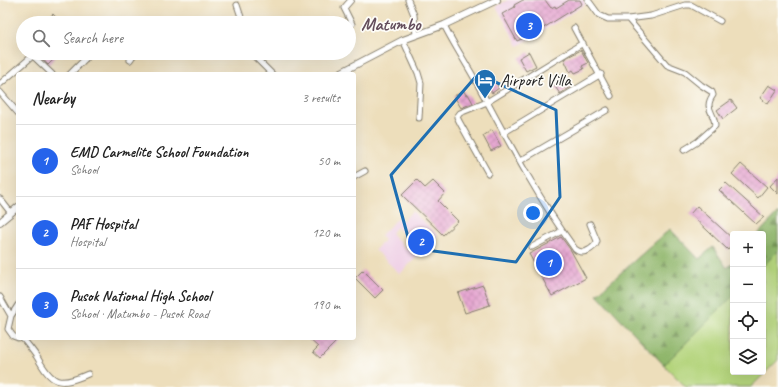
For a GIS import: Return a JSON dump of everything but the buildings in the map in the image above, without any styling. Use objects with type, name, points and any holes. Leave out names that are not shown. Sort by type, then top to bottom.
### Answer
[{"type":"street","points":[[348,16],[344,8],[351,0]]},
{"type":"street","points":[[408,0],[414,15],[416,35]]},
{"type":"street","points":[[342,72],[403,40],[444,25],[497,0]]},
{"type":"street","points":[[588,0],[603,18],[628,19],[651,16],[685,5],[691,5],[720,21]]},
{"type":"street","points":[[237,5],[241,16]]},
{"type":"street","points":[[628,19],[667,66],[685,72],[700,85],[712,92],[713,95],[709,101],[708,107],[714,117],[715,126],[697,142],[684,150]]},
{"type":"street","points":[[444,25],[503,133],[562,231],[575,249],[579,252],[584,252],[594,246],[597,242],[590,224]]},
{"type":"street","points":[[574,28],[601,74],[611,96]]},
{"type":"street","points":[[403,40],[421,83],[419,118]]},
{"type":"street","points":[[488,173],[460,123],[458,117],[460,113],[487,102],[583,43]]},
{"type":"street","points":[[0,84],[28,60]]},
{"type":"street","points":[[40,60],[50,72]]},
{"type":"street","points":[[72,72],[84,60]]},
{"type":"street","points":[[257,60],[270,72]]},
{"type":"street","points":[[503,133],[601,74]]},
{"type":"street","points":[[0,92],[16,111]]},
{"type":"street","points":[[520,161],[607,110]]},
{"type":"street","points":[[356,177],[365,171]]},
{"type":"street","points":[[0,199],[11,213]]},
{"type":"street","points":[[0,222],[16,209]]},
{"type":"street","points":[[532,247],[562,231]]},
{"type":"street","points":[[0,298],[11,316]]},
{"type":"street","points":[[16,308],[11,316],[8,330],[13,336],[16,337]]},
{"type":"street","points":[[24,340],[54,382],[60,385],[69,385],[76,383],[88,374]]},
{"type":"highlighted area","points":[[478,74],[556,110],[560,197],[516,262],[411,248],[391,175]]},
{"type":"shaded area","points":[[508,0],[584,0],[586,4],[518,46],[496,6]]},
{"type":"shaded area","points":[[412,211],[438,235],[400,274],[375,250],[384,240],[380,236],[399,217],[403,221]],"holes":[[[397,227],[413,244],[407,250],[391,233]]]},
{"type":"green space","points":[[778,213],[778,251],[766,263],[766,231],[761,231]]},
{"type":"green space","points":[[670,229],[699,259],[713,247],[727,268],[730,265],[730,299],[664,365],[597,294]]},
{"type":"green space","points":[[778,251],[778,360],[766,372],[766,267],[766,263]]},
{"type":"green space","points":[[730,299],[730,375],[763,375],[751,387],[686,387],[664,365]]},
{"type":"place","name":"Pusok National High School","points":[[529,26]]},
{"type":"place","name":"Airport Villa","points":[[485,100]]},
{"type":"place","name":"PAF Hospital","points":[[421,242]]},
{"type":"place","name":"EMD Carmelite School Foundation","points":[[549,263]]},
{"type":"district","name":"Matumbo","points":[[391,24]]}]
